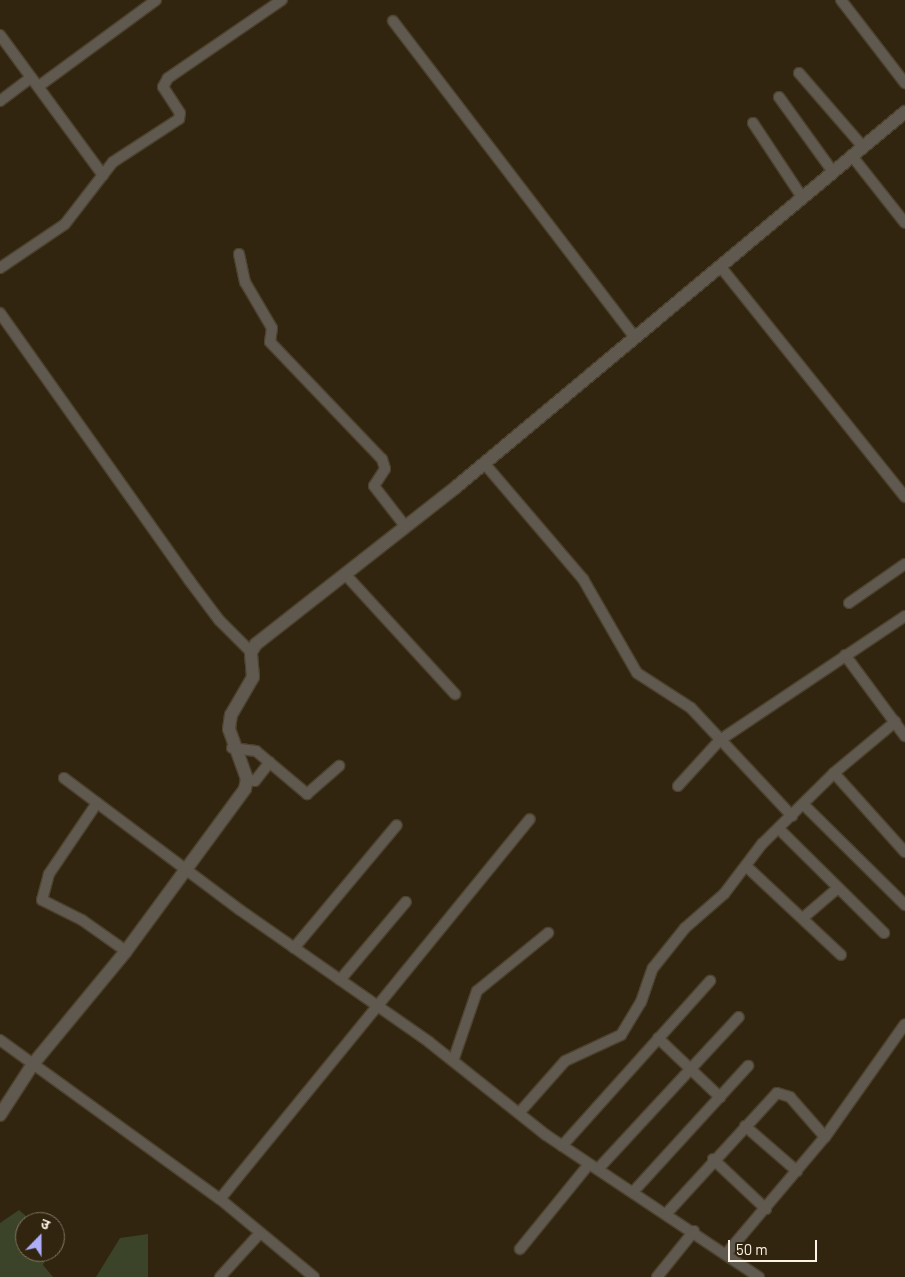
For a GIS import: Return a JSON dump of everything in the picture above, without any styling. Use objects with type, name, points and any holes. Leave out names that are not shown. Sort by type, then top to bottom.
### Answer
[{"type":"street","points":[[39,86],[156,0]]},
{"type":"street","points":[[0,268],[65,224],[103,175],[124,153],[179,119],[180,113],[163,87],[168,78],[282,0]]},
{"type":"street","points":[[841,0],[905,83]]},
{"type":"street","points":[[392,21],[634,336]]},
{"type":"street","points":[[0,35],[103,175]]},
{"type":"street","points":[[799,73],[863,147]]},
{"type":"street","points":[[0,101],[31,78]]},
{"type":"street","points":[[779,97],[833,172]]},
{"type":"street","points":[[251,652],[484,463],[905,112]]},
{"type":"street","points":[[753,123],[802,197]]},
{"type":"street","points":[[852,156],[905,223]]},
{"type":"street","points":[[239,254],[245,282],[272,328],[270,342],[382,460],[385,468],[374,486],[405,526]]},
{"type":"street","points":[[720,266],[905,497]]},
{"type":"street","points":[[0,313],[189,580],[219,620],[251,652],[252,677],[231,715],[232,748],[246,779],[240,796],[185,868],[126,951],[33,1064],[0,1114]]},
{"type":"street","points":[[484,463],[583,579],[637,673],[677,696],[792,816]]},
{"type":"street","points":[[849,603],[905,564]]},
{"type":"street","points":[[345,574],[455,694]]},
{"type":"street","points":[[678,786],[720,740],[905,616]]},
{"type":"street","points":[[845,655],[905,736]]},
{"type":"street","points":[[519,1113],[565,1061],[621,1035],[656,964],[779,829],[804,806],[834,772],[895,722]]},
{"type":"street","points":[[232,748],[251,748],[307,794],[339,766]]},
{"type":"street","points":[[246,779],[255,781],[270,762]]},
{"type":"street","points":[[834,772],[905,852]]},
{"type":"street","points":[[64,778],[294,948],[452,1061],[562,1146],[759,1277]]},
{"type":"street","points":[[97,803],[49,874],[42,900],[82,920],[126,951]]},
{"type":"street","points":[[804,806],[905,905]]},
{"type":"street","points":[[220,1199],[530,818]]},
{"type":"street","points":[[294,948],[397,826]]},
{"type":"street","points":[[779,829],[884,933]]},
{"type":"street","points":[[746,866],[804,917],[841,955]]},
{"type":"street","points":[[804,917],[838,888]]},
{"type":"street","points":[[340,980],[406,902]]},
{"type":"street","points":[[452,1061],[477,991],[548,933]]},
{"type":"street","points":[[562,1146],[710,981]]},
{"type":"street","points":[[520,1249],[594,1167],[690,1070],[739,1017]]},
{"type":"street","points":[[726,1254],[825,1137],[905,1024]]},
{"type":"street","points":[[658,1038],[720,1097]]},
{"type":"street","points":[[0,1040],[220,1199],[314,1277]]},
{"type":"street","points":[[633,1192],[748,1066]]},
{"type":"street","points":[[666,1214],[712,1159],[772,1096],[784,1092],[825,1137]]},
{"type":"street","points":[[745,1126],[797,1171]]},
{"type":"street","points":[[712,1159],[766,1209]]},
{"type":"street","points":[[220,1277],[260,1232]]},
{"type":"street","points":[[657,1277],[694,1232]]},
{"type":"green space","points":[[15,1213],[15,1262],[44,1262],[43,1265],[53,1277],[0,1277],[0,1223]]},
{"type":"green space","points":[[148,1234],[148,1277],[96,1277],[120,1238]]}]
